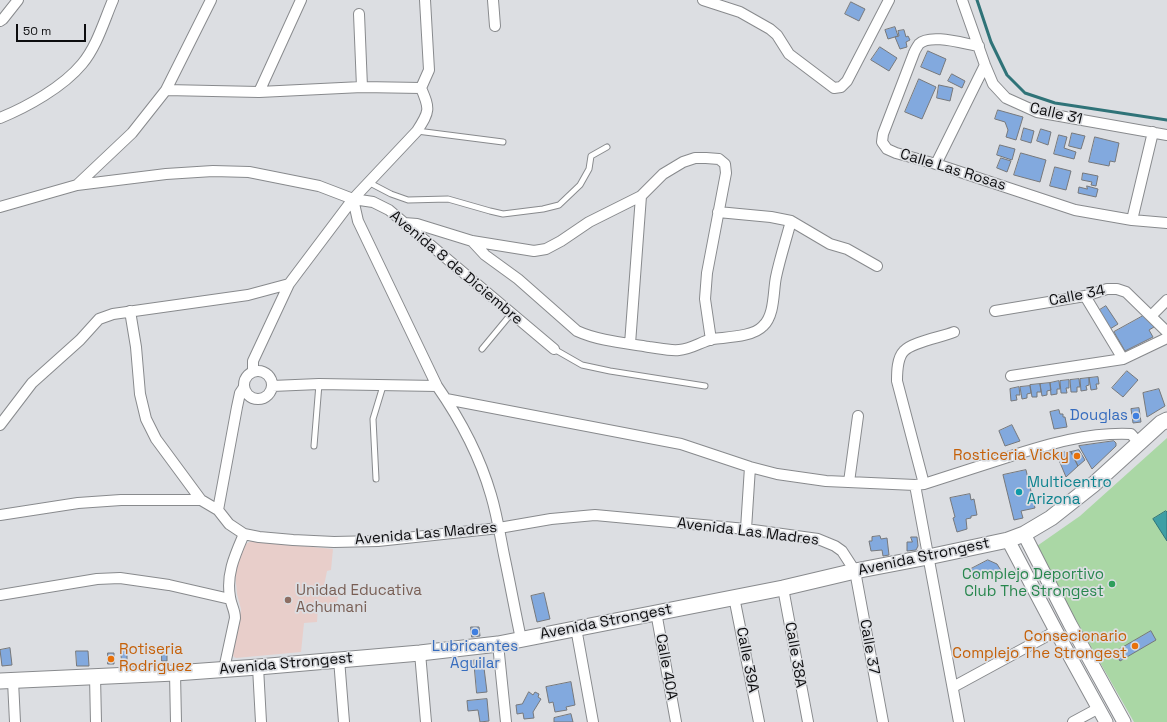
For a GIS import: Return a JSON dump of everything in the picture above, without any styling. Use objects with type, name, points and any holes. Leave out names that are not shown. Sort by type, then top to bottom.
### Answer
[{"type":"main road","name":"Avenida Strongest","points":[[7,681],[175,673],[258,667],[420,653],[498,644],[783,588],[855,571],[1008,540],[1024,534],[1051,518],[1072,502],[1165,420]]},
{"type":"street","points":[[0,21],[18,0]]},
{"type":"street","points":[[0,118],[35,102],[70,76],[82,64],[95,42],[113,0]]},
{"type":"street","points":[[78,185],[132,133],[166,90],[211,0]]},
{"type":"street","points":[[259,92],[301,0]]},
{"type":"street","points":[[253,372],[253,361],[289,284],[352,199],[417,131],[426,118],[428,104],[421,88],[429,70],[425,0]]},
{"type":"street","points":[[494,0],[495,26]]},
{"type":"street","points":[[703,0],[740,12],[770,29],[778,35],[789,54],[834,88],[841,86],[847,81],[889,0]]},
{"type":"street","name":"Calle 31","points":[[962,0],[985,65],[994,84],[1006,98],[1037,112],[1167,135]]},
{"type":"street","points":[[359,14],[362,87]]},
{"type":"street","name":"Calle Las Rosas","points":[[979,46],[936,38],[926,40],[919,44],[886,124],[882,142],[887,149],[1075,210],[1132,220],[1167,224]]},
{"type":"street","points":[[936,164],[985,65]]},
{"type":"street","points":[[166,90],[259,92],[362,87],[421,88]]},
{"type":"street","points":[[1132,220],[1153,132]]},
{"type":"street","points":[[404,223],[417,224],[472,241],[534,251],[546,248],[561,241],[589,222],[641,196],[663,174],[683,162],[695,158],[719,159],[725,164],[726,173],[707,273],[705,299],[711,340]]},
{"type":"street","name":"Avenida 8 de Diciembre","points":[[2,209],[78,185],[166,174],[213,171],[249,172],[318,186],[352,199],[374,202],[389,210],[511,314],[554,348]]},
{"type":"street","points":[[630,344],[641,196]]},
{"type":"street","points":[[352,199],[358,221],[364,235],[437,386],[446,399],[474,451],[482,470],[491,495],[499,528],[521,639]]},
{"type":"street","points":[[718,212],[771,217],[791,221],[830,244],[847,249],[877,266]]},
{"type":"street","points":[[472,241],[485,255],[518,279],[578,331],[589,336],[630,344],[678,350],[693,348],[711,340],[755,332],[763,326],[768,318],[772,305],[776,278],[791,221]]},
{"type":"street","points":[[0,425],[32,383],[80,340],[99,320],[113,314],[248,295],[289,284]]},
{"type":"street","name":"Calle 34","points":[[995,311],[1084,296],[1108,289],[1117,289],[1126,292],[1167,332]]},
{"type":"street","points":[[1084,296],[1123,359]]},
{"type":"street","points":[[1151,316],[1167,300]]},
{"type":"street","name":"Avenida Las Madres","points":[[130,311],[136,347],[140,394],[146,419],[156,439],[201,500],[218,510],[229,524],[244,534],[293,540],[334,542],[378,541],[499,528],[551,519],[595,515],[746,529],[818,539],[828,542],[842,552],[855,571]]},
{"type":"street","points":[[954,332],[939,338],[915,344],[904,351],[897,368],[897,381],[919,484],[928,557],[954,687],[959,722]]},
{"type":"street","points":[[1011,376],[1123,359],[1167,338]]},
{"type":"street","points":[[218,510],[237,407],[240,393],[244,387],[246,378],[253,372],[263,372],[267,374],[272,386],[265,397],[257,399],[249,395],[244,387]]},
{"type":"street","points":[[272,386],[319,384],[437,386]]},
{"type":"street","points":[[446,399],[680,444],[750,467],[777,474],[826,481],[919,484],[1060,441],[1113,433],[1131,434],[1139,443]]},
{"type":"street","points":[[849,482],[858,416]]},
{"type":"street","points":[[746,529],[750,467]]},
{"type":"street","points":[[0,515],[78,503],[121,500],[201,500]]},
{"type":"street","points":[[224,669],[235,618],[235,610],[230,598],[228,580],[230,567],[244,534]]},
{"type":"street","points":[[1024,534],[1070,624],[1124,722]]},
{"type":"street","points":[[1008,540],[1106,722]]},
{"type":"street","name":"Calle 37","points":[[855,571],[883,722]]},
{"type":"street","points":[[0,595],[97,579],[120,578],[169,585],[230,598]]},
{"type":"street","name":"Calle 38A","points":[[783,588],[808,722]]},
{"type":"street","name":"Calle 39A","points":[[734,597],[759,722]]},
{"type":"street","name":"Calle 40A","points":[[656,612],[676,722]]},
{"type":"street","points":[[954,687],[1070,624]]},
{"type":"street","points":[[576,628],[593,722]]},
{"type":"street","points":[[498,644],[506,722]]},
{"type":"street","points":[[420,653],[426,722]]},
{"type":"street","points":[[339,659],[344,722]]},
{"type":"street","points":[[258,667],[261,722]]},
{"type":"street","points":[[175,673],[176,722]]},
{"type":"street","points":[[95,676],[96,722]]},
{"type":"street","points":[[7,681],[15,722]]},
{"type":"street","points":[[1073,722],[1112,701]]},
{"type":"lane","points":[[417,131],[503,142]]},
{"type":"lane","points":[[368,182],[391,194],[408,200],[448,199],[503,214],[543,209],[559,205],[580,185],[589,169],[591,156],[607,147]]},
{"type":"lane","points":[[482,349],[511,314]]},
{"type":"lane","points":[[554,348],[582,365],[610,372],[705,386]]},
{"type":"lane","points":[[314,446],[319,384]]},
{"type":"lane","points":[[376,479],[373,419],[383,386]]},
{"type":"shaded area","name":"Unidad Educativa Achumani","points":[[251,541],[333,549],[331,570],[327,571],[323,591],[339,594],[335,608],[318,606],[317,622],[304,623],[301,652],[236,658],[233,655],[241,609],[237,594],[235,573],[244,545]]},
{"type":"green space","name":"Complejo Deportivo Club The Strongest","points":[[1167,438],[1167,722],[1134,722],[1074,617],[1037,546],[1080,516]]},
{"type":"water","points":[[1166,511],[1167,512],[1167,541],[1153,519]]},
{"type":"building","points":[[851,2],[865,9],[859,21],[845,14]]},
{"type":"building","points":[[895,27],[898,36],[888,39],[885,30]]},
{"type":"building","points":[[904,30],[906,37],[908,36],[910,40],[906,42],[907,47],[900,49],[895,37],[899,36],[898,31]]},
{"type":"building","points":[[880,47],[897,58],[889,71],[871,60]]},
{"type":"building","points":[[928,51],[946,59],[940,75],[921,67]]},
{"type":"building","points":[[952,74],[965,81],[962,88],[948,81]]},
{"type":"building","points":[[919,79],[936,87],[922,119],[905,112]]},
{"type":"building","points":[[939,85],[953,88],[950,101],[937,98]]},
{"type":"building","points":[[998,110],[1023,117],[1016,140],[1006,137],[1008,130],[1005,122],[995,119]]},
{"type":"building","points":[[1024,128],[1034,131],[1031,143],[1021,140]]},
{"type":"building","points":[[1041,129],[1051,132],[1048,145],[1037,141]]},
{"type":"building","points":[[1072,133],[1085,136],[1081,149],[1069,146]]},
{"type":"building","points":[[1059,135],[1067,137],[1064,148],[1076,152],[1074,159],[1054,154]]},
{"type":"building","points":[[1095,137],[1119,143],[1115,162],[1110,161],[1109,166],[1089,162]]},
{"type":"building","points":[[1000,145],[1015,149],[1012,160],[997,155]]},
{"type":"building","points":[[1021,153],[1046,160],[1040,182],[1014,175]]},
{"type":"building","points":[[1001,158],[1011,161],[1007,172],[997,168]]},
{"type":"building","points":[[1055,167],[1071,171],[1066,190],[1050,186]]},
{"type":"building","points":[[1083,173],[1098,176],[1096,186],[1091,185],[1092,182],[1082,180]]},
{"type":"building","points":[[1087,186],[1098,189],[1096,197],[1078,193],[1079,187],[1087,189]]},
{"type":"building","points":[[1106,306],[1118,324],[1110,329],[1098,311]]},
{"type":"building","points":[[1143,316],[1154,327],[1149,330],[1153,337],[1125,351],[1114,332]]},
{"type":"building","points":[[1127,371],[1138,380],[1123,397],[1112,388]]},
{"type":"building","points":[[1098,377],[1099,384],[1096,384],[1097,389],[1091,390],[1089,378]]},
{"type":"building","points":[[1089,378],[1089,385],[1086,386],[1087,390],[1081,391],[1080,379]]},
{"type":"building","points":[[1079,379],[1080,387],[1077,387],[1077,392],[1071,392],[1070,380]]},
{"type":"building","points":[[1069,380],[1069,388],[1066,388],[1067,393],[1061,393],[1060,381]]},
{"type":"building","points":[[1059,381],[1060,389],[1057,389],[1057,394],[1051,395],[1050,383]]},
{"type":"building","points":[[1050,383],[1051,390],[1047,391],[1047,395],[1042,396],[1040,384]]},
{"type":"building","points":[[1040,384],[1041,392],[1037,392],[1037,397],[1032,397],[1030,385]]},
{"type":"building","points":[[1030,386],[1031,393],[1027,394],[1027,398],[1022,399],[1020,387]]},
{"type":"building","points":[[1019,387],[1020,395],[1016,395],[1017,400],[1011,401],[1010,389]]},
{"type":"building","points":[[1159,389],[1165,406],[1147,417],[1143,393]]},
{"type":"building","name":"Douglas","points":[[1139,408],[1141,422],[1133,423],[1131,409]]},
{"type":"building","points":[[1059,410],[1060,414],[1063,414],[1063,417],[1065,417],[1067,427],[1054,429],[1050,412]]},
{"type":"building","points":[[1012,425],[1020,441],[1005,446],[999,431]]},
{"type":"building","points":[[1114,441],[1116,446],[1092,469],[1079,446]]},
{"type":"building","name":"Rosticeria Vicky","points":[[1079,450],[1085,460],[1078,466],[1071,452]]},
{"type":"building","points":[[1071,452],[1078,466],[1066,477],[1056,453]]},
{"type":"building","name":"Multicentro Arizona","points":[[1026,470],[1035,508],[1021,511],[1023,518],[1014,520],[1003,475]]},
{"type":"building","points":[[970,494],[971,500],[974,499],[977,515],[966,519],[967,529],[957,532],[950,498]]},
{"type":"building","points":[[880,536],[881,539],[887,538],[889,555],[883,556],[882,550],[871,551],[869,541],[872,541],[872,537]]},
{"type":"building","points":[[911,537],[917,537],[918,546],[916,550],[907,551],[907,542],[912,542]]},
{"type":"building","points":[[988,560],[997,564],[1002,572],[988,579],[984,571],[977,575],[979,578],[974,580],[969,570]]},
{"type":"building","points":[[544,593],[550,619],[537,622],[531,596]]},
{"type":"building","name":"Lubricantes Aguilar","points":[[471,627],[479,627],[480,636],[472,637]]},
{"type":"building","name":"Consecionario Complejo The Strongest","points":[[1151,631],[1156,640],[1120,661],[1115,652]]},
{"type":"building","points":[[10,648],[12,665],[2,666],[0,650]]},
{"type":"building","points":[[121,648],[127,648],[127,663],[122,663]]},
{"type":"building","points":[[76,651],[88,651],[89,666],[77,666]]},
{"type":"building","name":"Rotiseria Rodriguez","points":[[108,653],[114,653],[114,664],[108,664]]},
{"type":"building","points":[[162,653],[167,653],[167,661],[162,661]]},
{"type":"building","points":[[474,660],[483,660],[487,692],[477,693]]},
{"type":"building","points":[[571,682],[575,705],[566,707],[567,710],[555,712],[553,702],[549,703],[546,687]]},
{"type":"building","points":[[529,692],[533,695],[535,692],[539,694],[538,697],[541,699],[533,712],[534,718],[524,719],[523,713],[517,714],[516,705],[522,704]]},
{"type":"building","points":[[487,699],[489,721],[480,722],[478,710],[468,711],[467,701]]},
{"type":"building","points":[[571,714],[573,722],[554,722],[554,718]]},
{"type":"waterway","points":[[977,0],[991,42],[1007,75],[1025,93],[1055,103],[1167,120]]},
{"type":"place","name":"Douglas","points":[[1136,416]]},
{"type":"place","name":"Rosticeria Vicky","points":[[1077,456]]},
{"type":"place","name":"Multicentro Arizona","points":[[1019,492]]},
{"type":"place","name":"Complejo Deportivo Club The Strongest","points":[[1112,584]]},
{"type":"place","name":"Unidad Educativa Achumani","points":[[288,600]]},
{"type":"place","name":"Lubricantes Aguilar","points":[[475,632]]},
{"type":"place","name":"Consecionario Complejo The Strongest","points":[[1135,646]]},
{"type":"place","name":"Rotiseria Rodriguez","points":[[111,659]]}]
